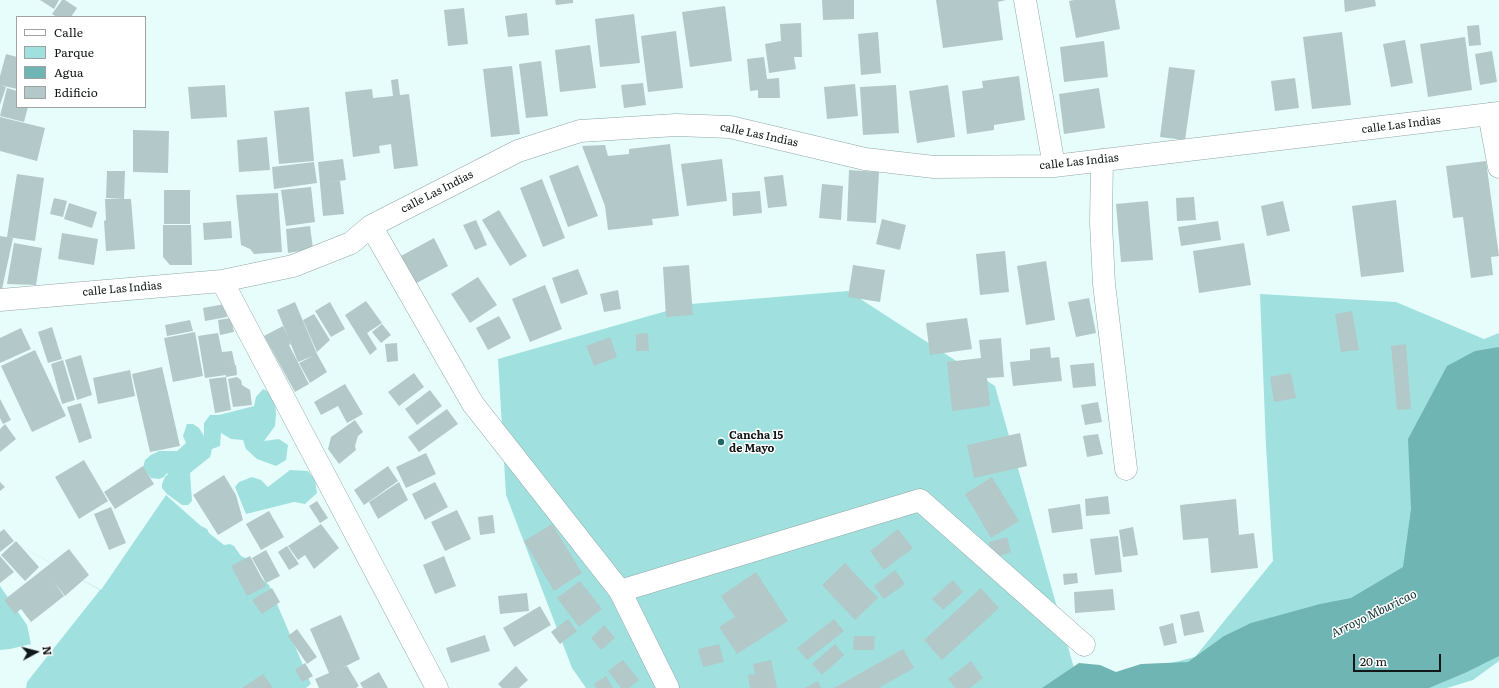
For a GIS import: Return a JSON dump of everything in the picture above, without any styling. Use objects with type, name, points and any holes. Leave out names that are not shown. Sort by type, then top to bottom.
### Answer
[{"type":"street","points":[[1025,0],[1054,166]]},
{"type":"street","points":[[1494,114],[1499,167]]},
{"type":"street","name":"calle Las Indias","points":[[0,300],[222,280],[293,266],[350,243],[371,226],[518,151],[580,131],[676,124],[730,127],[865,159],[934,167],[1054,166],[1494,114]]},
{"type":"street","points":[[1102,160],[1101,222],[1104,284],[1126,469]]},
{"type":"street","points":[[371,226],[473,404],[620,591],[668,688]]},
{"type":"street","points":[[222,280],[437,688]]},
{"type":"street","points":[[620,591],[920,500],[1084,645]]},
{"type":"green space","points":[[848,291],[995,386],[1079,686],[1195,657],[1273,561],[1266,446],[1260,294],[1396,302],[1484,339],[1499,333],[1499,661],[1473,680],[1447,688],[586,688],[572,668],[506,495],[498,359],[691,304]]},
{"type":"green space","points":[[263,389],[269,392],[275,400],[276,415],[275,426],[264,441],[279,439],[288,445],[286,460],[276,466],[257,459],[246,449],[243,440],[231,439],[221,433],[220,446],[212,449],[210,457],[190,473],[192,501],[188,505],[182,505],[167,494],[162,488],[165,477],[168,474],[167,473],[164,477],[159,479],[151,478],[143,468],[145,460],[151,455],[159,451],[177,451],[186,443],[183,436],[187,424],[193,424],[199,428],[204,436],[204,423],[210,415],[219,415],[254,406],[256,397]]},
{"type":"green space","points":[[290,470],[308,471],[315,480],[317,493],[305,504],[294,502],[246,514],[235,487],[239,482],[252,477],[261,480],[268,487]]},
{"type":"green space","points":[[166,495],[224,545],[230,544],[234,546],[241,556],[252,561],[252,570],[269,585],[311,684],[306,688],[26,688],[27,682],[100,590],[0,535],[101,590]]},
{"type":"green space","points":[[0,586],[27,625],[31,644],[0,650]]},
{"type":"water","name":"Arroyo Mburicao","points":[[1499,347],[1499,656],[1467,672],[1429,688],[1042,688],[1079,663],[1100,665],[1116,672],[1141,664],[1188,662],[1224,636],[1251,623],[1320,604],[1351,598],[1403,567],[1411,509],[1408,439],[1447,366],[1475,351]]},
{"type":"building","points":[[40,0],[59,0],[54,9]]},
{"type":"building","points":[[62,0],[65,0],[77,8],[72,16],[55,16],[52,14]]},
{"type":"building","points":[[555,0],[573,0],[573,3],[556,5]]},
{"type":"building","points":[[822,0],[854,0],[854,19],[823,20]]},
{"type":"building","points":[[936,0],[1006,0],[998,2],[1003,40],[943,48]]},
{"type":"building","points":[[1115,0],[1120,29],[1076,38],[1069,1]]},
{"type":"building","points":[[1344,0],[1375,0],[1376,6],[1345,12]]},
{"type":"building","points":[[725,6],[732,61],[690,67],[682,12]]},
{"type":"building","points":[[464,8],[468,44],[448,46],[444,10]]},
{"type":"building","points":[[527,13],[529,35],[508,37],[505,16]]},
{"type":"building","points":[[634,14],[640,63],[600,67],[595,19]]},
{"type":"building","points":[[801,23],[802,57],[794,57],[796,69],[769,73],[765,44],[781,41],[780,24]]},
{"type":"building","points":[[1479,25],[1481,45],[1469,46],[1467,26]]},
{"type":"building","points":[[676,31],[683,88],[648,92],[641,36]]},
{"type":"building","points":[[878,32],[881,73],[861,75],[858,34]]},
{"type":"building","points":[[1342,32],[1351,105],[1312,109],[1303,37]]},
{"type":"building","points":[[1465,37],[1472,90],[1428,97],[1420,44]]},
{"type":"building","points":[[1405,40],[1413,83],[1391,87],[1383,44]]},
{"type":"building","points":[[1104,41],[1108,77],[1064,82],[1060,47]]},
{"type":"building","points":[[590,45],[596,88],[560,92],[555,50]]},
{"type":"building","points":[[1492,51],[1497,82],[1480,85],[1475,54]]},
{"type":"building","points":[[6,54],[16,57],[16,89],[0,85],[0,76]]},
{"type":"building","points":[[764,57],[767,79],[779,78],[780,98],[758,98],[758,90],[750,91],[747,59]]},
{"type":"building","points":[[541,61],[548,116],[526,118],[519,64]]},
{"type":"building","points":[[512,66],[520,134],[491,137],[483,69]]},
{"type":"building","points":[[1169,67],[1195,70],[1185,140],[1160,137]]},
{"type":"building","points":[[1019,76],[1025,120],[994,125],[994,130],[967,134],[962,91],[983,88],[982,81]]},
{"type":"building","points":[[1295,78],[1299,108],[1275,111],[1271,81]]},
{"type":"building","points":[[398,79],[400,95],[409,94],[418,166],[394,169],[391,144],[379,146],[380,153],[353,157],[345,92],[372,89],[373,98],[393,96],[391,80]]},
{"type":"building","points":[[643,83],[646,105],[624,108],[621,85]]},
{"type":"building","points":[[855,84],[858,116],[827,119],[824,87]]},
{"type":"building","points":[[0,85],[6,87],[0,105]]},
{"type":"building","points":[[225,85],[227,117],[191,119],[188,87]]},
{"type":"building","points":[[896,85],[899,133],[863,135],[860,87]]},
{"type":"building","points":[[948,85],[955,137],[917,143],[909,91]]},
{"type":"building","points":[[7,88],[16,91],[16,108],[28,108],[24,122],[0,116]]},
{"type":"building","points":[[1099,88],[1105,128],[1064,134],[1059,94]]},
{"type":"building","points":[[309,107],[314,161],[279,164],[274,111]]},
{"type":"building","points":[[0,117],[45,128],[37,161],[0,151]]},
{"type":"building","points":[[133,130],[169,131],[168,173],[133,172]]},
{"type":"building","points":[[267,137],[270,170],[239,172],[237,140]]},
{"type":"building","points":[[670,144],[679,216],[652,219],[653,225],[608,230],[605,206],[582,146],[605,145],[608,156],[629,154],[629,149]]},
{"type":"building","points":[[343,159],[346,180],[325,183],[340,181],[344,214],[323,216],[318,162]]},
{"type":"building","points":[[722,159],[727,201],[687,206],[681,164]]},
{"type":"building","points":[[1486,161],[1499,256],[1491,257],[1493,275],[1471,278],[1463,217],[1453,218],[1446,166]]},
{"type":"building","points":[[314,162],[317,183],[274,189],[272,167]]},
{"type":"building","points":[[578,165],[598,216],[568,227],[549,176]]},
{"type":"building","points":[[849,170],[879,172],[876,223],[847,221]]},
{"type":"building","points":[[107,171],[125,171],[124,199],[106,198]]},
{"type":"building","points":[[17,174],[44,178],[35,241],[7,237]]},
{"type":"building","points":[[783,175],[787,206],[768,208],[764,177]]},
{"type":"building","points":[[542,179],[565,238],[543,247],[520,188]]},
{"type":"building","points":[[822,184],[843,186],[841,220],[819,218]]},
{"type":"building","points":[[311,187],[315,222],[286,226],[281,190]]},
{"type":"building","points":[[164,190],[190,190],[190,224],[164,224]]},
{"type":"building","points":[[760,191],[762,213],[733,216],[732,193]]},
{"type":"building","points":[[278,193],[282,252],[254,254],[250,249],[241,245],[236,195]]},
{"type":"building","points":[[1194,197],[1196,220],[1177,221],[1176,198]]},
{"type":"building","points":[[54,198],[67,201],[63,217],[50,214]]},
{"type":"building","points":[[105,199],[131,199],[135,249],[106,251],[104,221],[106,220]]},
{"type":"building","points":[[1396,200],[1404,272],[1361,277],[1352,206]]},
{"type":"building","points":[[1148,201],[1153,260],[1121,262],[1116,204]]},
{"type":"building","points":[[1283,201],[1290,231],[1267,236],[1261,206]]},
{"type":"building","points":[[69,203],[97,212],[92,228],[64,219]]},
{"type":"building","points":[[499,210],[527,256],[510,266],[482,220]]},
{"type":"building","points":[[882,219],[906,225],[900,250],[876,244]]},
{"type":"building","points":[[476,220],[487,245],[475,250],[463,225]]},
{"type":"building","points":[[231,221],[232,238],[204,240],[203,223]]},
{"type":"building","points":[[1218,221],[1221,240],[1181,246],[1178,227]]},
{"type":"building","points":[[163,225],[191,225],[192,265],[170,265],[163,257]]},
{"type":"building","points":[[310,226],[313,249],[288,253],[286,229]]},
{"type":"building","points":[[62,233],[98,239],[94,265],[58,259]]},
{"type":"building","points":[[0,236],[13,238],[2,289],[0,288]]},
{"type":"building","points":[[434,238],[448,266],[413,285],[399,257]]},
{"type":"building","points":[[14,243],[42,248],[36,285],[7,284]]},
{"type":"building","points":[[1244,243],[1251,285],[1199,293],[1193,251]]},
{"type":"building","points":[[1005,251],[1009,292],[980,295],[976,254]]},
{"type":"building","points":[[1046,261],[1055,320],[1026,325],[1017,266]]},
{"type":"building","points":[[689,265],[693,315],[666,317],[663,267]]},
{"type":"building","points":[[853,265],[885,270],[880,302],[848,297]]},
{"type":"building","points":[[578,269],[588,294],[561,304],[552,278]]},
{"type":"building","points":[[478,277],[497,305],[470,323],[451,294]]},
{"type":"building","points":[[545,285],[562,329],[530,342],[512,299]]},
{"type":"building","points":[[618,290],[621,309],[604,312],[600,294]]},
{"type":"building","points":[[1089,298],[1096,333],[1076,337],[1068,302]]},
{"type":"building","points":[[366,301],[382,323],[367,333],[377,349],[370,355],[345,315]]},
{"type":"building","points":[[295,302],[317,354],[327,372],[310,383],[299,363],[313,356],[298,362],[277,310]]},
{"type":"building","points":[[330,302],[345,329],[331,337],[315,311]]},
{"type":"building","points":[[225,304],[227,317],[205,321],[203,308]]},
{"type":"building","points":[[1352,311],[1359,350],[1341,352],[1335,314]]},
{"type":"building","points":[[314,314],[330,340],[317,352],[303,320]]},
{"type":"building","points":[[499,316],[511,338],[488,350],[476,328]]},
{"type":"building","points":[[231,318],[234,332],[220,335],[218,320]]},
{"type":"building","points":[[967,318],[972,349],[930,355],[926,323]]},
{"type":"building","points":[[190,320],[193,331],[167,336],[165,325]]},
{"type":"building","points":[[382,324],[391,335],[381,343],[372,332]]},
{"type":"building","points":[[283,326],[291,344],[289,345],[309,384],[295,392],[264,336]]},
{"type":"building","points":[[52,327],[62,359],[48,363],[38,332]]},
{"type":"building","points":[[21,328],[31,349],[0,363],[0,338]]},
{"type":"building","points":[[195,332],[203,376],[173,382],[164,338]]},
{"type":"building","points":[[218,333],[222,352],[232,351],[235,365],[224,367],[236,365],[237,375],[205,378],[198,336]]},
{"type":"building","points":[[648,333],[649,351],[636,351],[636,334]]},
{"type":"building","points":[[610,337],[617,357],[594,366],[586,346]]},
{"type":"building","points":[[1001,338],[1004,377],[987,378],[990,406],[952,411],[947,362],[981,358],[979,340]]},
{"type":"building","points":[[397,343],[398,361],[387,362],[385,344]]},
{"type":"building","points":[[1406,344],[1411,409],[1397,410],[1391,346]]},
{"type":"building","points":[[1050,347],[1051,358],[1059,357],[1062,381],[1013,386],[1010,362],[1030,360],[1030,349]]},
{"type":"building","points":[[35,350],[66,416],[32,432],[1,366]]},
{"type":"building","points":[[81,355],[92,395],[77,400],[65,360]]},
{"type":"building","points":[[63,360],[75,400],[62,404],[51,364]]},
{"type":"building","points":[[1094,363],[1096,386],[1073,388],[1070,365]]},
{"type":"building","points":[[162,367],[180,446],[150,452],[132,374]]},
{"type":"building","points":[[130,370],[135,396],[98,404],[93,378]]},
{"type":"building","points":[[414,373],[424,387],[399,406],[388,392]]},
{"type":"building","points":[[1291,373],[1296,398],[1274,402],[1270,377]]},
{"type":"building","points":[[226,377],[231,410],[215,413],[209,379]]},
{"type":"building","points":[[237,377],[241,380],[242,385],[250,390],[252,405],[233,407],[228,379]]},
{"type":"building","points":[[345,384],[363,414],[347,423],[338,406],[321,415],[314,402]]},
{"type":"building","points":[[430,390],[442,406],[417,425],[405,409]]},
{"type":"building","points":[[0,399],[11,420],[3,424],[0,418]]},
{"type":"building","points":[[1098,402],[1102,422],[1085,425],[1081,405]]},
{"type":"building","points":[[81,403],[92,438],[79,443],[67,407]]},
{"type":"building","points":[[447,409],[458,424],[419,452],[408,437]]},
{"type":"building","points":[[355,420],[363,432],[358,436],[355,446],[356,450],[339,464],[328,449],[331,437]]},
{"type":"building","points":[[5,424],[16,439],[0,452],[0,429]]},
{"type":"building","points":[[1020,433],[1027,466],[974,478],[967,445]]},
{"type":"building","points":[[1098,434],[1103,454],[1087,457],[1083,436]]},
{"type":"building","points":[[426,453],[436,474],[406,488],[396,467]]},
{"type":"building","points":[[84,460],[108,501],[79,519],[55,477]]},
{"type":"building","points":[[143,466],[154,484],[115,509],[104,492]]},
{"type":"building","points":[[388,466],[398,481],[364,505],[354,490]]},
{"type":"building","points":[[224,475],[236,495],[243,520],[218,535],[193,495]]},
{"type":"building","points":[[992,477],[1019,521],[991,538],[965,494]]},
{"type":"building","points":[[0,482],[5,487],[0,491]]},
{"type":"building","points":[[399,482],[408,500],[378,519],[369,502]]},
{"type":"building","points":[[435,482],[448,507],[425,520],[412,494]]},
{"type":"building","points":[[1108,496],[1110,514],[1086,516],[1085,499]]},
{"type":"building","points":[[1236,499],[1239,535],[1254,533],[1258,568],[1211,573],[1208,538],[1183,540],[1180,505]]},
{"type":"building","points":[[317,501],[328,518],[320,523],[309,506]]},
{"type":"building","points":[[1080,504],[1083,529],[1052,533],[1048,509]]},
{"type":"building","points":[[111,507],[126,543],[109,550],[94,514]]},
{"type":"building","points":[[457,510],[471,539],[445,551],[431,522]]},
{"type":"building","points":[[269,511],[284,537],[261,550],[246,524]]},
{"type":"building","points":[[493,515],[495,533],[480,535],[478,517]]},
{"type":"building","points":[[321,524],[339,548],[314,569],[305,555],[298,560],[288,546]]},
{"type":"building","points":[[552,524],[582,573],[554,591],[524,541]]},
{"type":"building","points":[[1133,527],[1138,555],[1123,557],[1119,530]]},
{"type":"building","points":[[4,529],[14,541],[0,552],[0,532]]},
{"type":"building","points":[[898,529],[913,548],[884,570],[870,551]]},
{"type":"building","points":[[1118,536],[1122,572],[1095,575],[1090,539]]},
{"type":"building","points":[[1007,537],[1011,552],[994,558],[989,542]]},
{"type":"building","points":[[16,541],[39,567],[25,581],[1,555]]},
{"type":"building","points":[[287,546],[299,564],[289,570],[278,552]]},
{"type":"building","points":[[69,549],[89,575],[65,596],[54,582],[64,596],[31,622],[21,609],[15,614],[4,600]]},
{"type":"building","points":[[266,550],[280,576],[266,583],[252,558]]},
{"type":"building","points":[[0,556],[14,572],[0,583]]},
{"type":"building","points":[[250,556],[266,586],[247,596],[231,566]]},
{"type":"building","points":[[444,556],[456,586],[435,594],[423,565]]},
{"type":"building","points":[[845,563],[878,598],[855,620],[822,585]]},
{"type":"building","points":[[895,570],[905,584],[884,599],[874,586]]},
{"type":"building","points":[[756,572],[788,621],[737,654],[719,627],[735,617],[721,596]]},
{"type":"building","points":[[1077,573],[1078,583],[1064,585],[1063,574]]},
{"type":"building","points":[[953,580],[963,592],[943,610],[932,599]]},
{"type":"building","points":[[580,581],[602,609],[579,627],[557,598]]},
{"type":"building","points":[[272,588],[280,602],[262,614],[252,600]]},
{"type":"building","points":[[981,588],[999,608],[942,660],[924,640]]},
{"type":"building","points":[[1113,589],[1115,610],[1075,613],[1074,592]]},
{"type":"building","points":[[527,593],[529,611],[500,614],[498,596]]},
{"type":"building","points":[[540,606],[551,625],[514,647],[503,628]]},
{"type":"building","points":[[1199,611],[1204,632],[1184,636],[1180,615]]},
{"type":"building","points":[[341,615],[360,659],[342,668],[347,666],[359,686],[356,688],[319,688],[315,679],[329,673],[310,629]]},
{"type":"building","points":[[568,619],[577,631],[560,644],[551,632]]},
{"type":"building","points":[[834,619],[844,631],[807,660],[797,648]]},
{"type":"building","points":[[1173,623],[1177,643],[1164,646],[1159,627]]},
{"type":"building","points":[[604,625],[615,638],[601,650],[591,638]]},
{"type":"building","points":[[297,629],[317,657],[307,664],[288,636]]},
{"type":"building","points":[[485,635],[490,651],[451,663],[446,648]]},
{"type":"building","points":[[854,636],[875,636],[874,650],[853,650]]},
{"type":"building","points":[[719,644],[724,662],[703,667],[698,649]]},
{"type":"building","points":[[835,644],[844,655],[822,675],[812,664]]},
{"type":"building","points":[[903,649],[914,668],[879,688],[834,688]]},
{"type":"building","points":[[623,660],[639,680],[629,688],[621,688],[608,671]]},
{"type":"building","points":[[771,660],[777,688],[750,688],[748,675],[755,674],[753,664]]},
{"type":"building","points":[[971,661],[983,678],[970,688],[955,688],[948,679]]},
{"type":"building","points":[[305,663],[313,676],[302,682],[295,670]]},
{"type":"building","points":[[516,666],[528,680],[519,688],[502,688],[498,684]]},
{"type":"building","points":[[379,672],[388,688],[363,688],[360,683]]},
{"type":"building","points":[[263,674],[273,688],[242,688]]},
{"type":"building","points":[[606,676],[613,688],[596,688],[594,684]]},
{"type":"building","points":[[818,681],[821,688],[805,688]]},
{"type":"place","name":"Cancha 15 de Mayo","points":[[721,442]]}]
